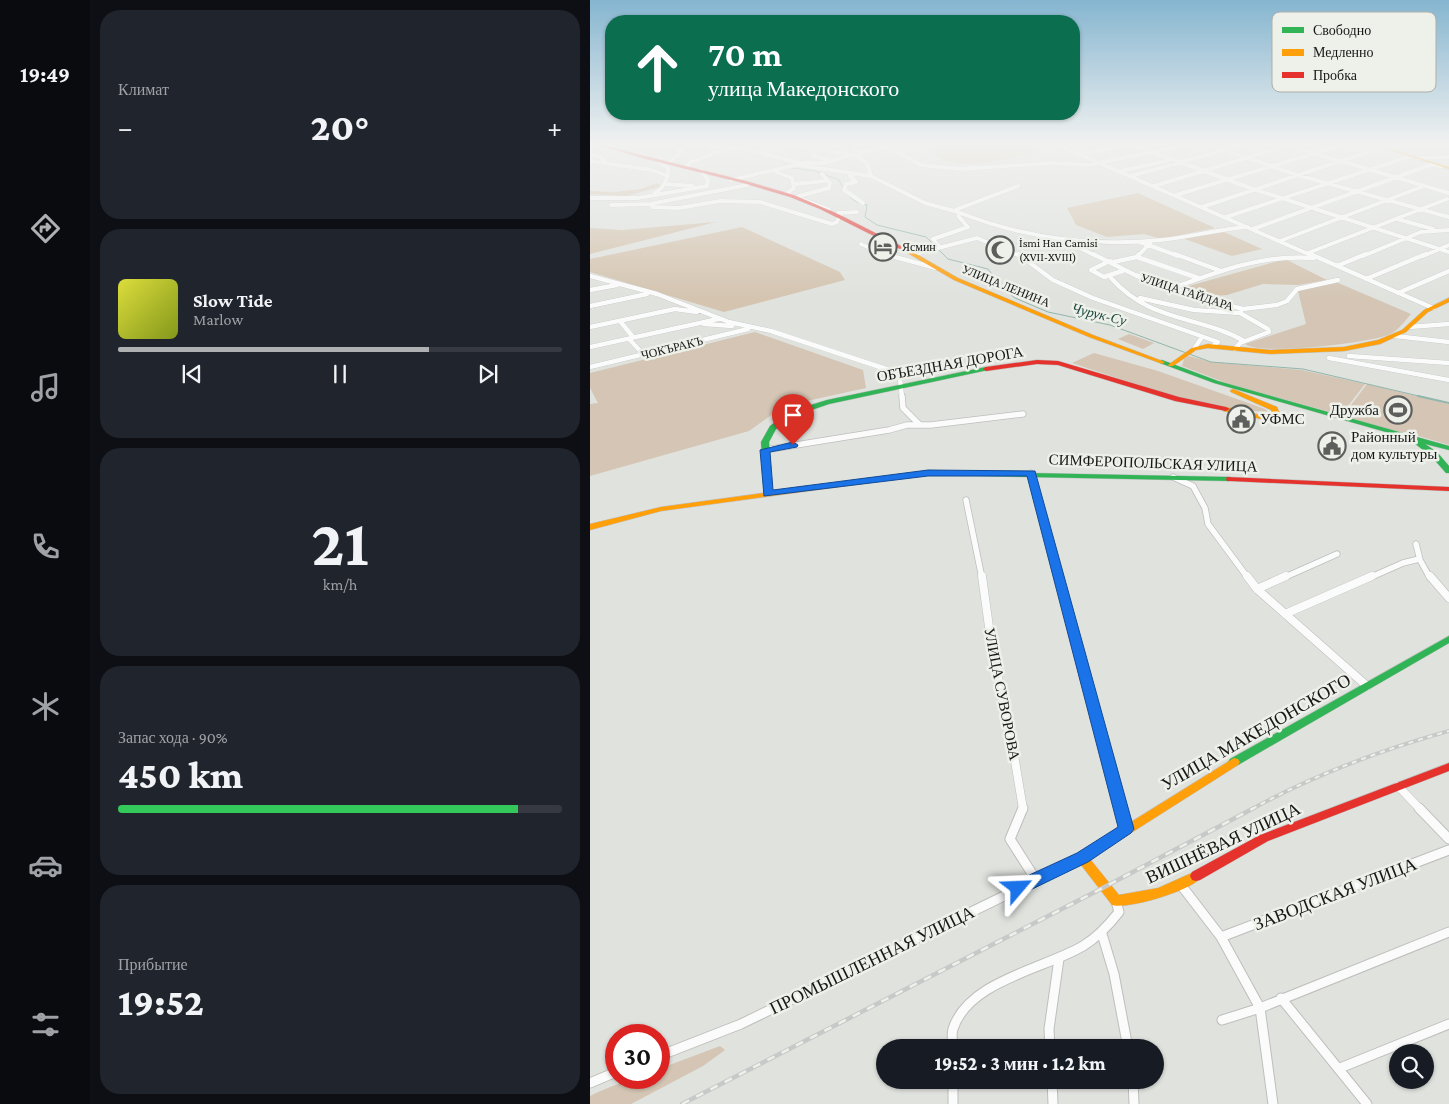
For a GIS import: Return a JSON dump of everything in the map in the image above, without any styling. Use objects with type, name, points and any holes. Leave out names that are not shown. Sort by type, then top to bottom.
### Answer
[{"type":"main road","name":"УЛИЦА ЛЕНИНА","points":[[793,197],[844,217],[871,234],[914,254],[956,279],[1055,319],[1091,336],[1185,371],[1449,448]]},
{"type":"main road","points":[[1171,365],[1189,353],[1214,345],[1270,352],[1344,349],[1380,342],[1395,336],[1409,327],[1426,310],[1449,300]]},
{"type":"main road","name":"ОБЪЕЗДНАЯ ДОРОГА","points":[[768,493],[765,442],[773,428],[797,412],[827,402],[902,385],[1014,365],[1058,363],[1192,403],[1266,418],[1276,414],[1274,409],[1185,371]]},
{"type":"main road","points":[[1410,437],[1436,457],[1449,471]]},
{"type":"main road","points":[[1436,457],[1435,452],[1438,448],[1449,448]]},
{"type":"main road","name":"СИМФЕРОПОЛЬСКАЯ УЛИЦА","points":[[590,527],[661,509],[768,493],[928,473],[1173,476],[1449,489]]},
{"type":"main road","name":"УЛИЦА МАКЕДОНСКОГО","points":[[1082,858],[1216,773],[1449,640]]},
{"type":"main road","name":"ВИШНЁВАЯ УЛИЦА","points":[[1116,901],[1144,898],[1181,885],[1264,838],[1449,767]]},
{"type":"main road","points":[[1082,858],[1116,901]]},
{"type":"street","points":[[638,198],[642,197]]},
{"type":"street","points":[[590,198],[616,199],[647,197]]},
{"type":"street","points":[[616,199],[611,205],[650,204],[680,197]]},
{"type":"street","points":[[798,197],[833,212],[842,214],[857,212]]},
{"type":"street","points":[[650,204],[653,207],[680,208],[720,201],[760,202],[797,215],[815,217],[832,224],[857,212],[862,204],[852,197]]},
{"type":"street","points":[[912,197],[925,203],[956,211],[991,225],[1066,241],[1137,241],[1150,243],[1221,271]]},
{"type":"street","points":[[956,211],[992,197]]},
{"type":"street","points":[[1177,197],[1226,216],[1433,308]]},
{"type":"street","points":[[1202,207],[1232,197]]},
{"type":"street","points":[[1278,197],[1449,252]]},
{"type":"street","points":[[1226,216],[1287,197]]},
{"type":"street","points":[[1137,257],[1150,243],[1222,228],[1251,228],[1339,197]]},
{"type":"street","points":[[1372,197],[1449,218]]},
{"type":"street","points":[[1280,241],[1397,197]]},
{"type":"street","points":[[1308,253],[1448,199]]},
{"type":"street","points":[[936,247],[933,239],[968,227],[956,211]]},
{"type":"street","points":[[1398,219],[1434,230]]},
{"type":"street","points":[[1337,266],[1406,238],[1434,230],[1449,230]]},
{"type":"street","points":[[914,254],[977,238],[1015,252],[1053,280],[1093,298],[1218,342],[1214,345]]},
{"type":"street","name":"УЛИЦА ГАЙДАРА","points":[[1066,241],[1080,250],[1111,262],[1125,270],[1241,311]]},
{"type":"street","points":[[861,244],[882,254],[936,268]]},
{"type":"street","points":[[1366,279],[1449,245]]},
{"type":"street","points":[[1172,288],[1221,271],[1282,256],[1321,259]]},
{"type":"street","points":[[1198,278],[1137,257],[1111,262],[1091,270],[1100,276],[1111,278],[1130,296],[1154,309],[1235,336],[1244,341]]},
{"type":"street","points":[[1111,278],[1125,270]]},
{"type":"street","points":[[1398,293],[1449,271]]},
{"type":"street","points":[[590,276],[648,294]]},
{"type":"street","name":"УЛИЦА ГАЙДАРА","points":[[1130,296],[1194,310],[1241,311],[1277,305],[1287,301],[1296,289],[1338,280]]},
{"type":"street","points":[[590,290],[618,284]]},
{"type":"street","points":[[590,306],[648,294],[658,294],[741,326]]},
{"type":"street","points":[[590,327],[689,307]]},
{"type":"street","points":[[675,309],[706,314]]},
{"type":"street","points":[[1235,349],[1244,341],[1269,332],[1268,329],[1241,311]]},
{"type":"street","points":[[590,347],[720,318]]},
{"type":"street","points":[[620,321],[633,337]]},
{"type":"street","points":[[700,323],[741,326],[771,331],[817,348],[889,370],[897,374],[902,385],[900,390],[903,408],[919,424]]},
{"type":"street","points":[[1409,327],[1449,324]]},
{"type":"street","name":"ЧОКЪРАКЪ","points":[[590,367],[754,328]]},
{"type":"street","points":[[1395,336],[1449,342]]},
{"type":"street","points":[[633,337],[630,340],[644,355]]},
{"type":"street","points":[[1189,353],[1202,337]]},
{"type":"street","points":[[1349,356],[1449,363]]},
{"type":"street","points":[[1329,358],[1449,380]]},
{"type":"street","points":[[765,450],[889,430],[907,425],[931,425],[1023,414]]},
{"type":"street","points":[[907,425],[911,418]]},
{"type":"street","points":[[1032,473],[1126,829]]},
{"type":"street","points":[[1173,476],[1193,486],[1200,496],[1212,530],[1230,558],[1257,588],[1367,686]]},
{"type":"street","name":"УЛИЦА СУВОРОВА","points":[[966,500],[981,570],[993,656],[1009,725],[1023,809],[1010,838],[1036,880]]},
{"type":"street","points":[[1416,544],[1419,559],[1436,586],[1449,598]]},
{"type":"street","points":[[1257,588],[1337,554]]},
{"type":"street","points":[[1285,614],[1419,559]]},
{"type":"street","points":[[1398,786],[1449,839]]},
{"type":"street","name":"ЗАВОДСКАЯ УЛИЦА","points":[[1221,937],[1449,850]]},
{"type":"street","name":"ПРОМЫШЛЕННАЯ УЛИЦА","points":[[670,1052],[740,1024],[1082,858]]},
{"type":"street","points":[[1181,885],[1221,937],[1260,1008],[1272,1104]]},
{"type":"street","points":[[953,1039],[953,1029],[963,1009],[989,988],[1059,959],[1102,934],[1113,924],[1119,912],[1116,901]]},
{"type":"street","points":[[1222,1020],[1260,1008],[1449,932]]},
{"type":"street","points":[[1102,934],[1114,974],[1126,1039]]},
{"type":"street","points":[[1050,1039],[1049,1029],[1059,959]]},
{"type":"street","points":[[1281,998],[1340,1068],[1367,1104]]},
{"type":"street","points":[[1340,1068],[1449,1024]]},
{"type":"street","points":[[590,1082],[605,1076]]},
{"type":"street","points":[[953,1089],[953,1104]]},
{"type":"street","points":[[1053,1089],[1054,1104]]},
{"type":"street","points":[[1133,1089],[1134,1104]]},
{"type":"shaded area","points":[[1121,197],[1146,197],[1215,228],[1161,239],[1144,234],[1107,237],[1076,225],[1067,208]]},
{"type":"shaded area","points":[[716,222],[590,254],[590,228],[622,230]]},
{"type":"shaded area","points":[[742,227],[840,272],[845,280],[724,312],[590,272],[590,259]]},
{"type":"shaded area","points":[[1222,231],[1262,249],[1232,256],[1182,238]]},
{"type":"shaded area","points":[[1285,259],[1327,280],[1298,285],[1263,284],[1227,295],[1201,297],[1178,289]]},
{"type":"shaded area","points":[[1336,282],[1411,314],[1391,334],[1338,345],[1271,349],[1245,344],[1306,324],[1298,291]]},
{"type":"shaded area","points":[[755,332],[863,370],[866,388],[784,406],[749,431],[590,476],[590,404],[598,403],[590,388],[590,373]]},
{"type":"shaded area","points":[[1129,334],[1154,343],[1143,349],[1118,339]]},
{"type":"shaded area","points":[[1094,353],[1158,371],[1265,409],[1268,412],[1217,406],[1168,394],[1072,363]]},
{"type":"shaded area","points":[[1189,356],[1211,362],[1302,370],[1365,384],[1341,415],[1229,384],[1182,366],[1184,359]]},
{"type":"shaded area","name":"Дружба","points":[[1367,384],[1449,404],[1449,445],[1342,417]]},
{"type":"shaded area","points":[[720,1046],[725,1050],[703,1066],[670,1083],[670,1065]]},
{"type":"shaded area","points":[[606,1089],[659,1089],[631,1104],[590,1104],[590,1096]]},
{"type":"waterway","name":"Чурук-Су","points":[[850,197],[857,202],[867,205],[865,217],[877,225],[926,237],[948,259],[988,269],[1004,289],[1015,298],[1048,312],[1110,325],[1211,362],[1303,369],[1423,397]]},
{"type":"waterway","name":"Чурук-Су","points":[[1418,396],[1449,403]]},
{"type":"railway","points":[[1252,809],[1299,785],[1348,764],[1398,746],[1449,731]]},
{"type":"railway","points":[[682,1104],[1095,892],[1254,808]]},
{"type":"traffic: fast","points":[[1162,362],[1216,382],[1449,448]]},
{"type":"traffic: fast","points":[[768,493],[765,442],[773,428],[791,414],[827,402],[986,369]]},
{"type":"traffic: fast","points":[[1417,441],[1434,454],[1449,471]]},
{"type":"traffic: fast","points":[[902,476],[928,473],[1230,479]]},
{"type":"traffic: fast","points":[[1234,762],[1449,639]]},
{"type":"traffic: slow","points":[[906,250],[956,279],[1091,336],[1162,362]]},
{"type":"traffic: slow","points":[[1171,365],[1194,349],[1208,346],[1270,352],[1344,349],[1380,342],[1404,331],[1426,311],[1449,300]]},
{"type":"traffic: slow","points":[[1226,409],[1266,418],[1276,414],[1274,409],[1233,391]]},
{"type":"traffic: slow","points":[[590,527],[661,509],[902,476]]},
{"type":"traffic: slow","points":[[1196,876],[1158,893],[1116,901],[1082,858],[1234,762]]},
{"type":"traffic: jam","points":[[793,197],[822,208],[906,250]]},
{"type":"traffic: jam","points":[[986,369],[1037,362],[1058,363],[1178,399],[1226,409]]},
{"type":"traffic: jam","points":[[1230,479],[1449,489]]},
{"type":"traffic: jam","points":[[1196,876],[1264,838],[1449,767]]},
{"type":"place","name":"Ясмин","points":[[883,247]]},
{"type":"place","name":"İsmi Han Camisi (XVII-XVIII)","points":[[1000,250]]},
{"type":"place","name":"Дружба","points":[[1398,410]]},
{"type":"place","name":"УФМС","points":[[1241,419]]},
{"type":"place","name":"Районный дом культуры","points":[[1332,446]]},
{"type":"route","points":[[793,445],[765,450],[768,493],[928,473],[1032,473],[1126,829],[1082,858],[1018,888]]}]
